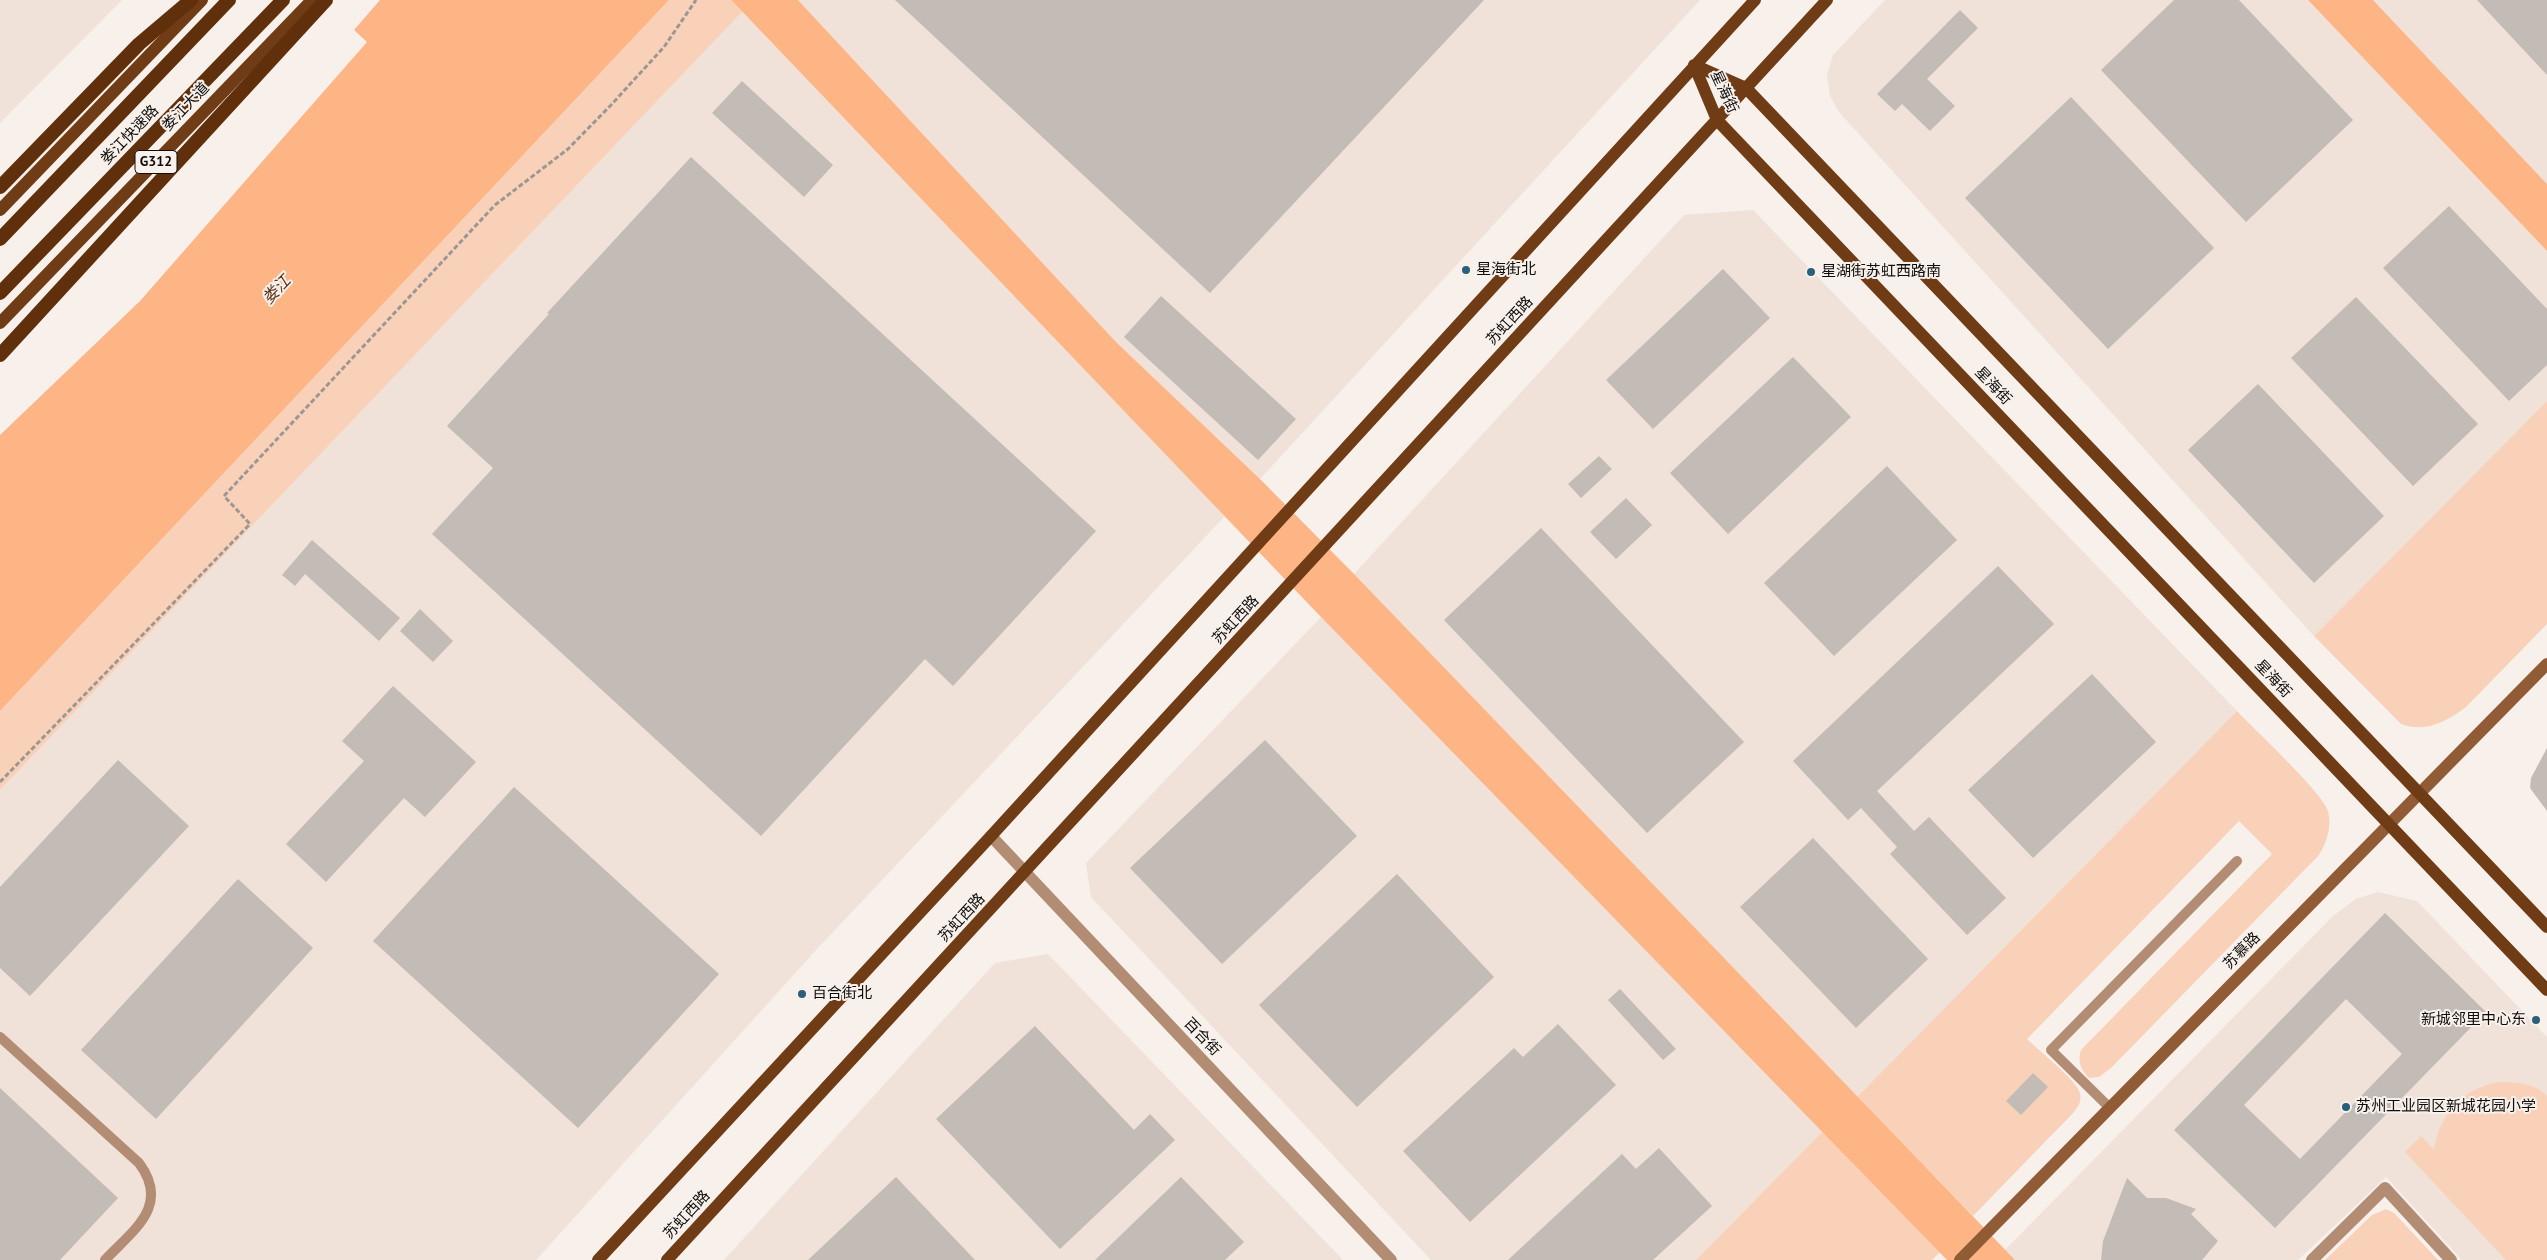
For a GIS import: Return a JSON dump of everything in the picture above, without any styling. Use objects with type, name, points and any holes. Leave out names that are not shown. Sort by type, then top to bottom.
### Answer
[{"type":"highway","points":[[0,187],[139,44],[191,0]]},
{"type":"highway","name":"娄江快速路","points":[[0,239],[229,0]]},
{"type":"highway","name":"娄江快速路","points":[[0,293],[283,0]]},
{"type":"highway","points":[[0,355],[326,0]]},
{"type":"main road","points":[[0,210],[202,0]]},
{"type":"main road","name":"娄江大道","points":[[0,323],[312,0]]},
{"type":"main road","points":[[598,1260],[991,836],[1754,0]]},
{"type":"main road","name":"苏虹西路","points":[[667,1260],[1025,874],[1827,0]]},
{"type":"main road","name":"星海街","points":[[1694,65],[1746,88],[2547,927]]},
{"type":"main road","name":"星海街","points":[[1694,65],[1717,120],[2547,990]]},
{"type":"main road","name":"苏慕路","points":[[1960,1260],[2547,664]]},
{"type":"street","name":"百合街","points":[[991,836],[1391,1260]]},
{"type":"street","points":[[2312,1260],[2385,1188],[2451,1260]]},
{"type":"lane","points":[[2110,1108],[2051,1050],[2237,861]]},
{"type":"lane","points":[[0,1036],[139,1164],[150,1178],[153,1193],[150,1209],[140,1223],[105,1260]]},
{"type":"path","points":[[0,782],[250,524],[224,496],[495,205],[568,149],[611,105],[664,47],[696,0]]},
{"type":"shaded area","points":[[0,0],[122,0],[0,123]]},
{"type":"shaded area","points":[[669,0],[731,0],[742,12],[0,790],[0,711]]},
{"type":"shaded area","points":[[798,0],[1700,0],[1260,479],[1116,342]]},
{"type":"shaded area","points":[[1885,0],[2308,0],[2547,251],[2547,401],[2314,636],[1839,112],[1830,96],[1827,75],[1833,55]]},
{"type":"shaded area","points":[[2373,0],[2547,0],[2547,184]]},
{"type":"shaded area","points":[[742,12],[1225,516],[817,949],[536,1260],[0,1260],[0,790]]},
{"type":"shaded area","points":[[1753,210],[2237,711],[1857,1097],[1354,574],[1684,215]]},
{"type":"shaded area","points":[[2547,401],[2547,624],[2466,707],[2443,721],[2427,727],[2401,724],[2314,636]]},
{"type":"shaded area","points":[[1321,617],[1823,1131],[1696,1260],[1431,1260],[1091,897],[1086,863]]},
{"type":"shaded area","points":[[2237,711],[2287,761],[2323,802],[2328,811],[2329,822],[2328,834],[2322,850],[2112,1067],[2099,1077],[2089,1078],[2084,1072],[2080,1065],[2081,1050],[2272,854],[2239,821],[2027,1039],[2073,1082],[2080,1094],[2080,1101],[2074,1112],[1973,1216],[1857,1097]]},
{"type":"shaded area","name":"苏州工业园区新城花园小学","points":[[2378,892],[2417,901],[2547,1037],[2547,1260],[2462,1260],[2386,1177],[2298,1260],[2015,1260],[2005,1250],[2333,916],[2356,899]]},
{"type":"shaded area","points":[[1048,954],[1343,1260],[724,1260],[995,963]]},
{"type":"shaded area","points":[[2499,1082],[2531,1086],[2547,1096],[2547,1260],[2506,1260],[2405,1152],[2421,1136],[2434,1150],[2441,1125],[2455,1105],[2474,1090]]},
{"type":"shaded area","points":[[1823,1131],[1940,1252],[1932,1260],[1696,1260]]},
{"type":"shaded area","points":[[2386,1209],[2394,1213],[2438,1260],[2325,1260],[2372,1215]]},
{"type":"water","name":"娄江","points":[[380,0],[669,0],[0,711],[0,435],[140,301],[367,42],[354,30]]},
{"type":"water","points":[[731,0],[798,0],[1116,342],[1260,479],[1354,574],[2015,1260],[1947,1260],[1321,617]]},
{"type":"water","points":[[2308,0],[2373,0],[2547,184],[2547,251]]},
{"type":"building","points":[[895,0],[1484,0],[1210,293]]},
{"type":"building","points":[[2174,0],[2239,0],[2353,120],[2246,222],[2101,70]]},
{"type":"building","points":[[2477,0],[2547,0],[2547,75]]},
{"type":"building","points":[[1960,10],[1978,28],[1927,79],[1955,106],[1930,131],[1902,104],[1895,111],[1877,94]]},
{"type":"building","points":[[742,81],[833,165],[804,197],[712,113]]},
{"type":"building","points":[[2071,97],[2214,248],[2108,349],[1965,198]]},
{"type":"building","points":[[691,157],[1096,531],[953,686],[925,659],[761,836],[432,534],[493,468],[447,426],[549,314],[547,313]]},
{"type":"building","points":[[2449,206],[2547,309],[2547,365],[2509,401],[2383,268]]},
{"type":"building","points":[[1723,269],[1770,318],[1653,429],[1606,380]]},
{"type":"building","points":[[1161,296],[1296,419],[1258,460],[1124,337]]},
{"type":"building","points":[[2356,297],[2478,424],[2413,486],[2291,358]]},
{"type":"building","points":[[1793,357],[1851,417],[1728,534],[1670,473]]},
{"type":"building","points":[[2258,384],[2384,516],[2314,583],[2188,450]]},
{"type":"building","points":[[1599,456],[1612,469],[1581,498],[1568,484]]},
{"type":"building","points":[[1887,466],[1957,540],[1834,656],[1764,583]]},
{"type":"building","points":[[1626,498],[1652,525],[1616,559],[1590,532]]},
{"type":"building","points":[[1541,528],[1744,742],[1647,833],[1444,620]]},
{"type":"building","points":[[312,540],[400,618],[379,641],[305,574],[295,586],[282,575]]},
{"type":"building","points":[[1998,566],[2054,624],[1877,791],[1914,831],[1929,817],[2006,898],[1967,935],[1890,854],[1897,847],[1861,808],[1848,820],[1793,761]]},
{"type":"building","points":[[420,609],[453,641],[433,662],[400,631]]},
{"type":"building","points":[[2092,674],[2156,742],[2033,858],[1968,790]]},
{"type":"building","points":[[393,686],[476,762],[425,817],[404,798],[326,882],[286,844],[364,761],[342,741]]},
{"type":"building","points":[[1265,740],[1357,836],[1222,964],[1130,868]]},
{"type":"building","points":[[2547,748],[2547,811],[2530,788],[2531,778]]},
{"type":"building","points":[[118,760],[189,826],[30,996],[0,968],[0,887]]},
{"type":"building","points":[[514,787],[719,974],[578,1128],[373,941]]},
{"type":"building","points":[[1813,838],[1928,959],[1856,1028],[1740,907]]},
{"type":"building","points":[[1397,874],[1494,977],[1357,1107],[1259,1005]]},
{"type":"building","points":[[238,879],[313,948],[156,1119],[81,1050]]},
{"type":"building","points":[[2385,913],[2486,1012],[2275,1228],[2174,1130]],"holes":[[[2346,999],[2402,1054],[2300,1159],[2244,1105]]]},
{"type":"building","points":[[1620,989],[1676,1049],[1663,1060],[1608,1000]]},
{"type":"building","points":[[1558,1024],[1616,1085],[1470,1222],[1403,1151],[1514,1048],[1523,1057]]},
{"type":"building","points":[[1035,1026],[1134,1130],[1150,1114],[1175,1140],[1060,1249],[936,1119]]},
{"type":"building","points":[[2033,1073],[2048,1087],[2021,1115],[2006,1101]]},
{"type":"building","points":[[0,1088],[118,1198],[60,1260],[0,1260]]},
{"type":"building","points":[[1659,1148],[1712,1206],[1653,1260],[1508,1260],[1622,1154],[1636,1169]]},
{"type":"building","points":[[896,1177],[975,1260],[808,1260]]},
{"type":"building","points":[[1181,1177],[1244,1242],[1225,1260],[1095,1260]]},
{"type":"building","points":[[2127,1178],[2147,1198],[2166,1198],[2196,1209],[2191,1214],[2218,1241],[2202,1260],[2101,1260],[2103,1241]]},
{"type":"place","name":"星海街北","points":[[1466,270]]},
{"type":"place","name":"星湖街苏虹西路南","points":[[1811,272]]},
{"type":"place","name":"百合街北","points":[[802,994]]},
{"type":"place","name":"新城邻里中心东","points":[[2536,1020]]},
{"type":"place","name":"苏州工业园区新城花园小学","points":[[2346,1107]]}]
